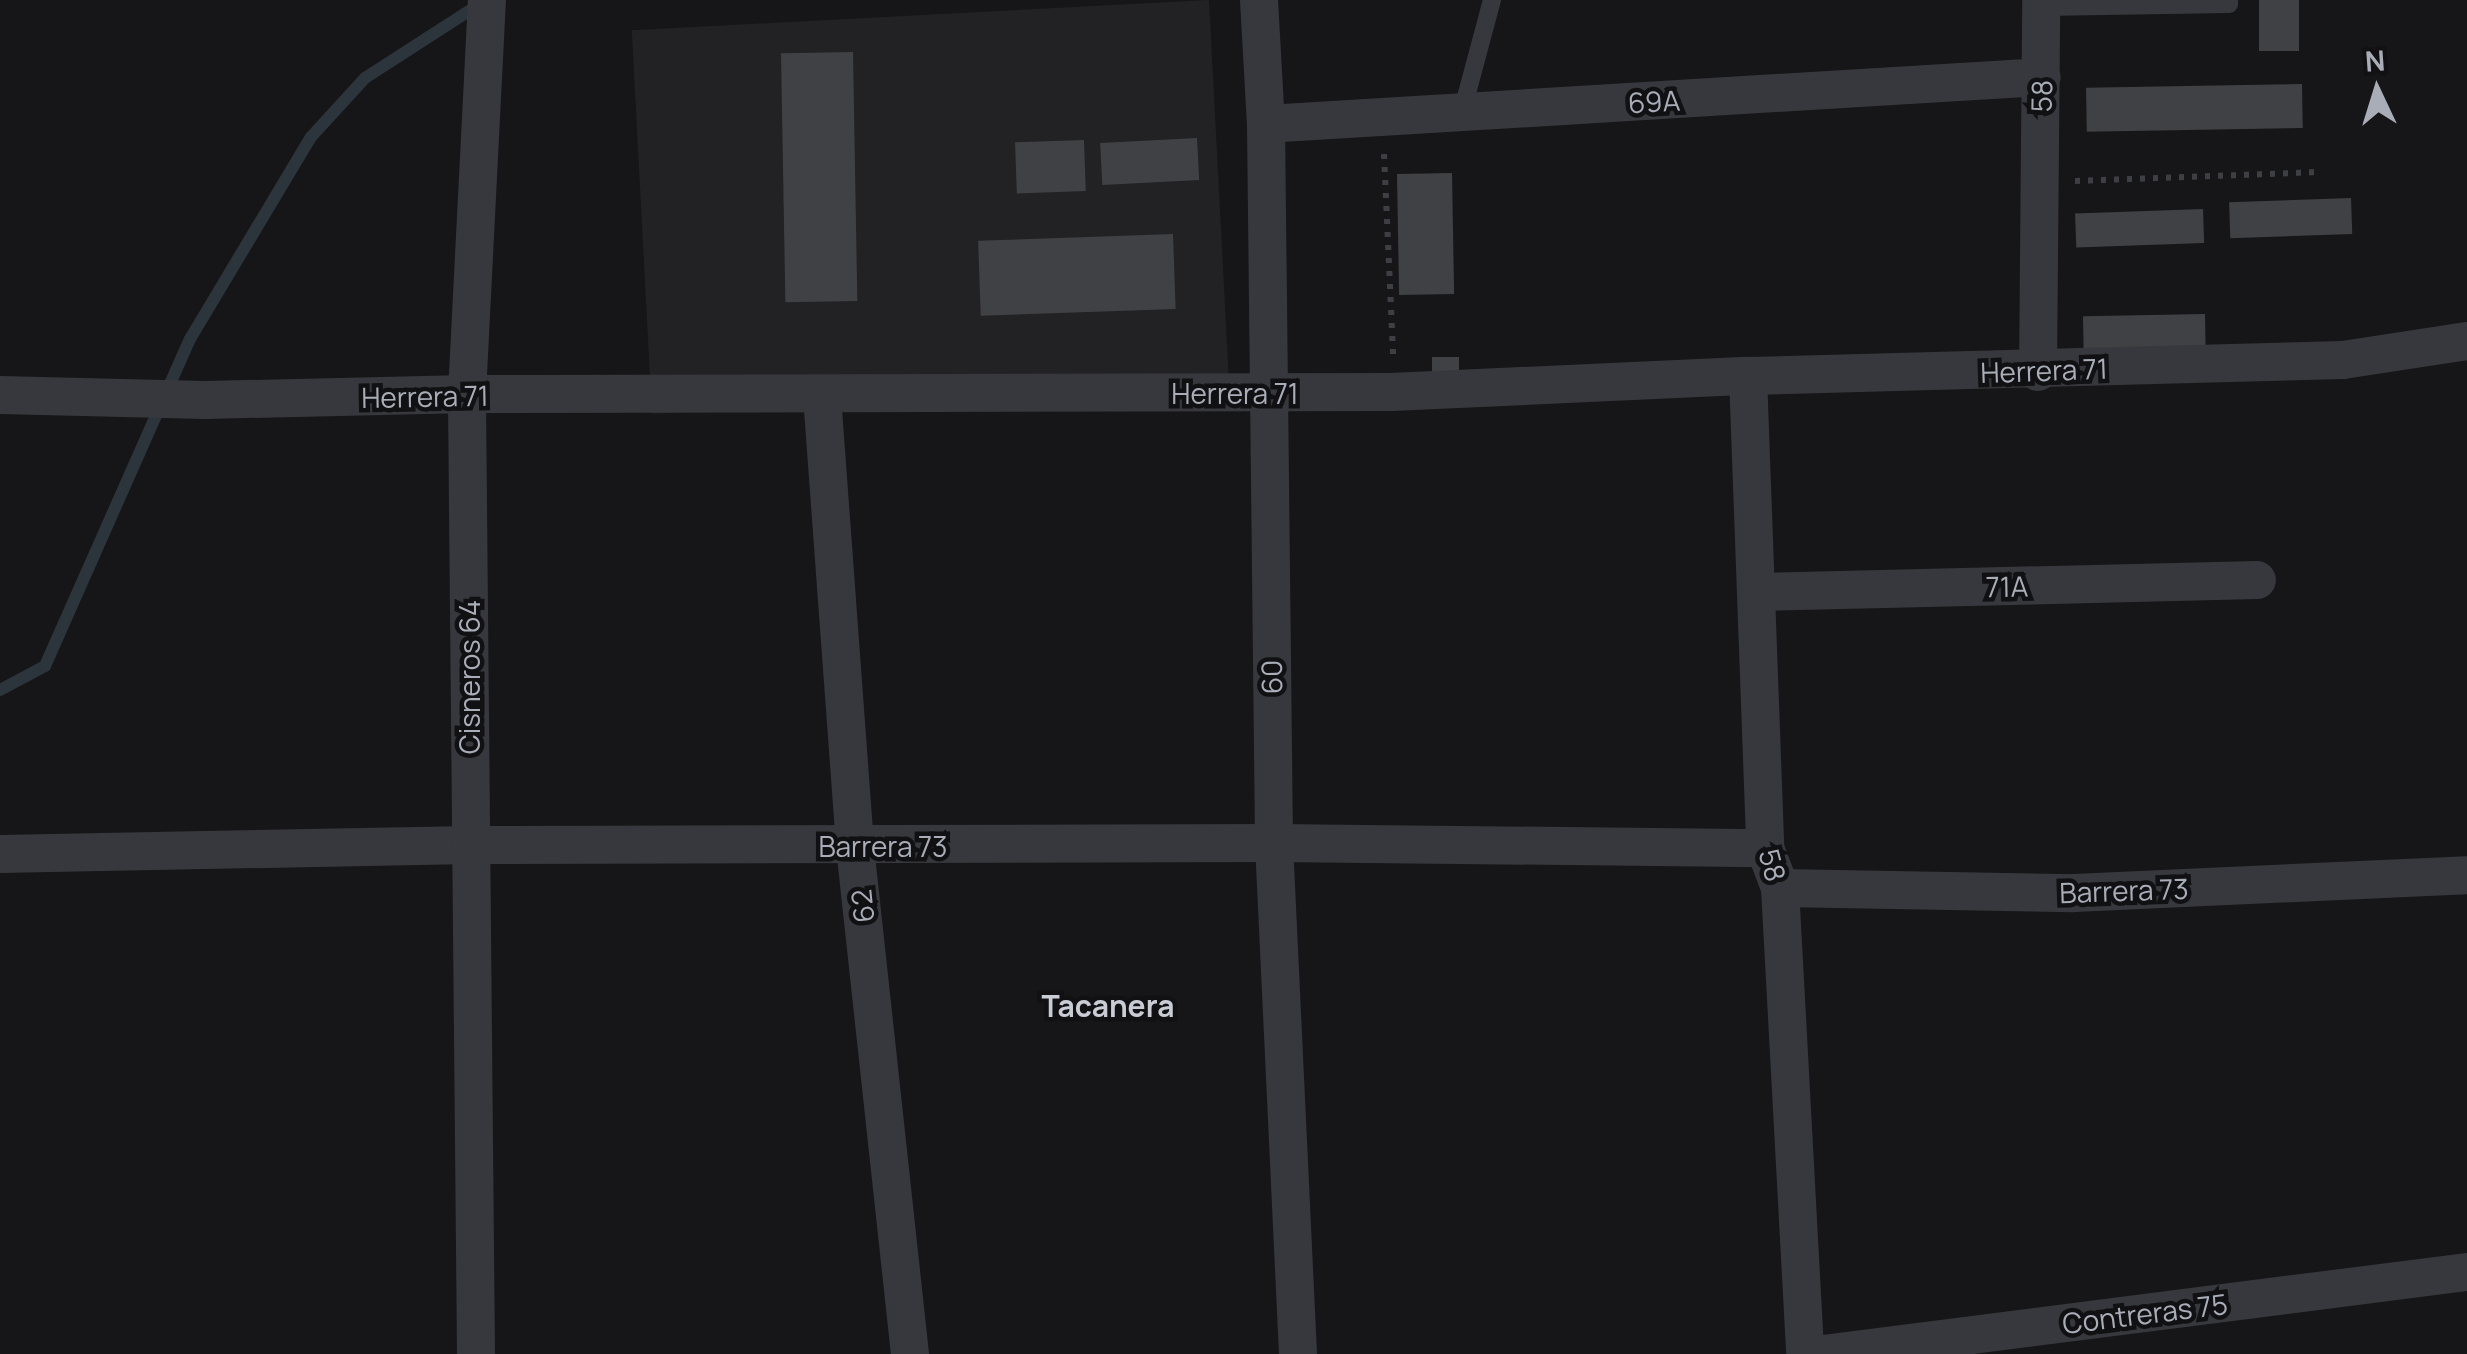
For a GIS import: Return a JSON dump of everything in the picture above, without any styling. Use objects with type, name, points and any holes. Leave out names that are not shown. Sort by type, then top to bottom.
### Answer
[{"type":"street","name":"Cisneros 64","points":[[476,1354],[467,394],[488,0]]},
{"type":"street","name":"60","points":[[1258,0],[1266,124],[1274,843],[1298,1354]]},
{"type":"street","name":"58","points":[[2038,372],[2041,3]]},
{"type":"street","name":"69A","points":[[1266,124],[2042,77]]},
{"type":"street","name":"Herrera 71","points":[[0,395],[205,400],[467,394],[1391,392],[1748,376],[2038,372],[2266,359],[2343,360],[2467,341]]},
{"type":"street","name":"58","points":[[1748,376],[1766,848],[1780,888],[1804,1354]]},
{"type":"street","name":"62","points":[[822,396],[855,846],[910,1354]]},
{"type":"street","name":"71A","points":[[1757,592],[2257,580]]},
{"type":"street","name":"Barrera 73","points":[[0,854],[470,845],[1274,843],[1766,848]]},
{"type":"street","name":"Barrera 73","points":[[1780,888],[2074,893],[2467,875]]},
{"type":"street","name":"Contreras 75","points":[[1823,1354],[2467,1272]]},
{"type":"lane","points":[[1462,112],[1492,0]]},
{"type":"lane","points":[[2041,3],[2229,4],[2229,0]]},
{"type":"path","points":[[1382,118],[1388,298],[1394,324],[1391,392]]},
{"type":"path","points":[[2039,182],[2318,172]]},
{"type":"shaded area","points":[[1209,0],[1229,383],[652,414],[632,30]]},
{"type":"building","points":[[2259,0],[2299,0],[2299,51],[2259,51]]},
{"type":"building","points":[[853,52],[857,301],[785,302],[781,53]]},
{"type":"building","points":[[2302,84],[2303,128],[2087,132],[2086,88]]},
{"type":"building","points":[[1197,138],[1199,180],[1102,185],[1100,143]]},
{"type":"building","points":[[1084,140],[1086,191],[1017,193],[1015,142]]},
{"type":"building","points":[[1452,173],[1454,294],[1399,295],[1397,174]]},
{"type":"building","points":[[2351,198],[2352,234],[2230,238],[2229,202]]},
{"type":"building","points":[[2203,209],[2204,243],[2076,247],[2075,213]]},
{"type":"building","points":[[1173,234],[1176,309],[981,316],[978,241]]},
{"type":"building","points":[[2205,314],[2206,354],[2084,356],[2083,316]]},
{"type":"building","points":[[1432,357],[1459,357],[1459,385],[1432,385]]},
{"type":"waterway","points":[[0,690],[45,666],[190,339],[311,137],[365,78],[480,4]]},
{"type":"district","name":"Tacanera","points":[[1108,1006]]}]
